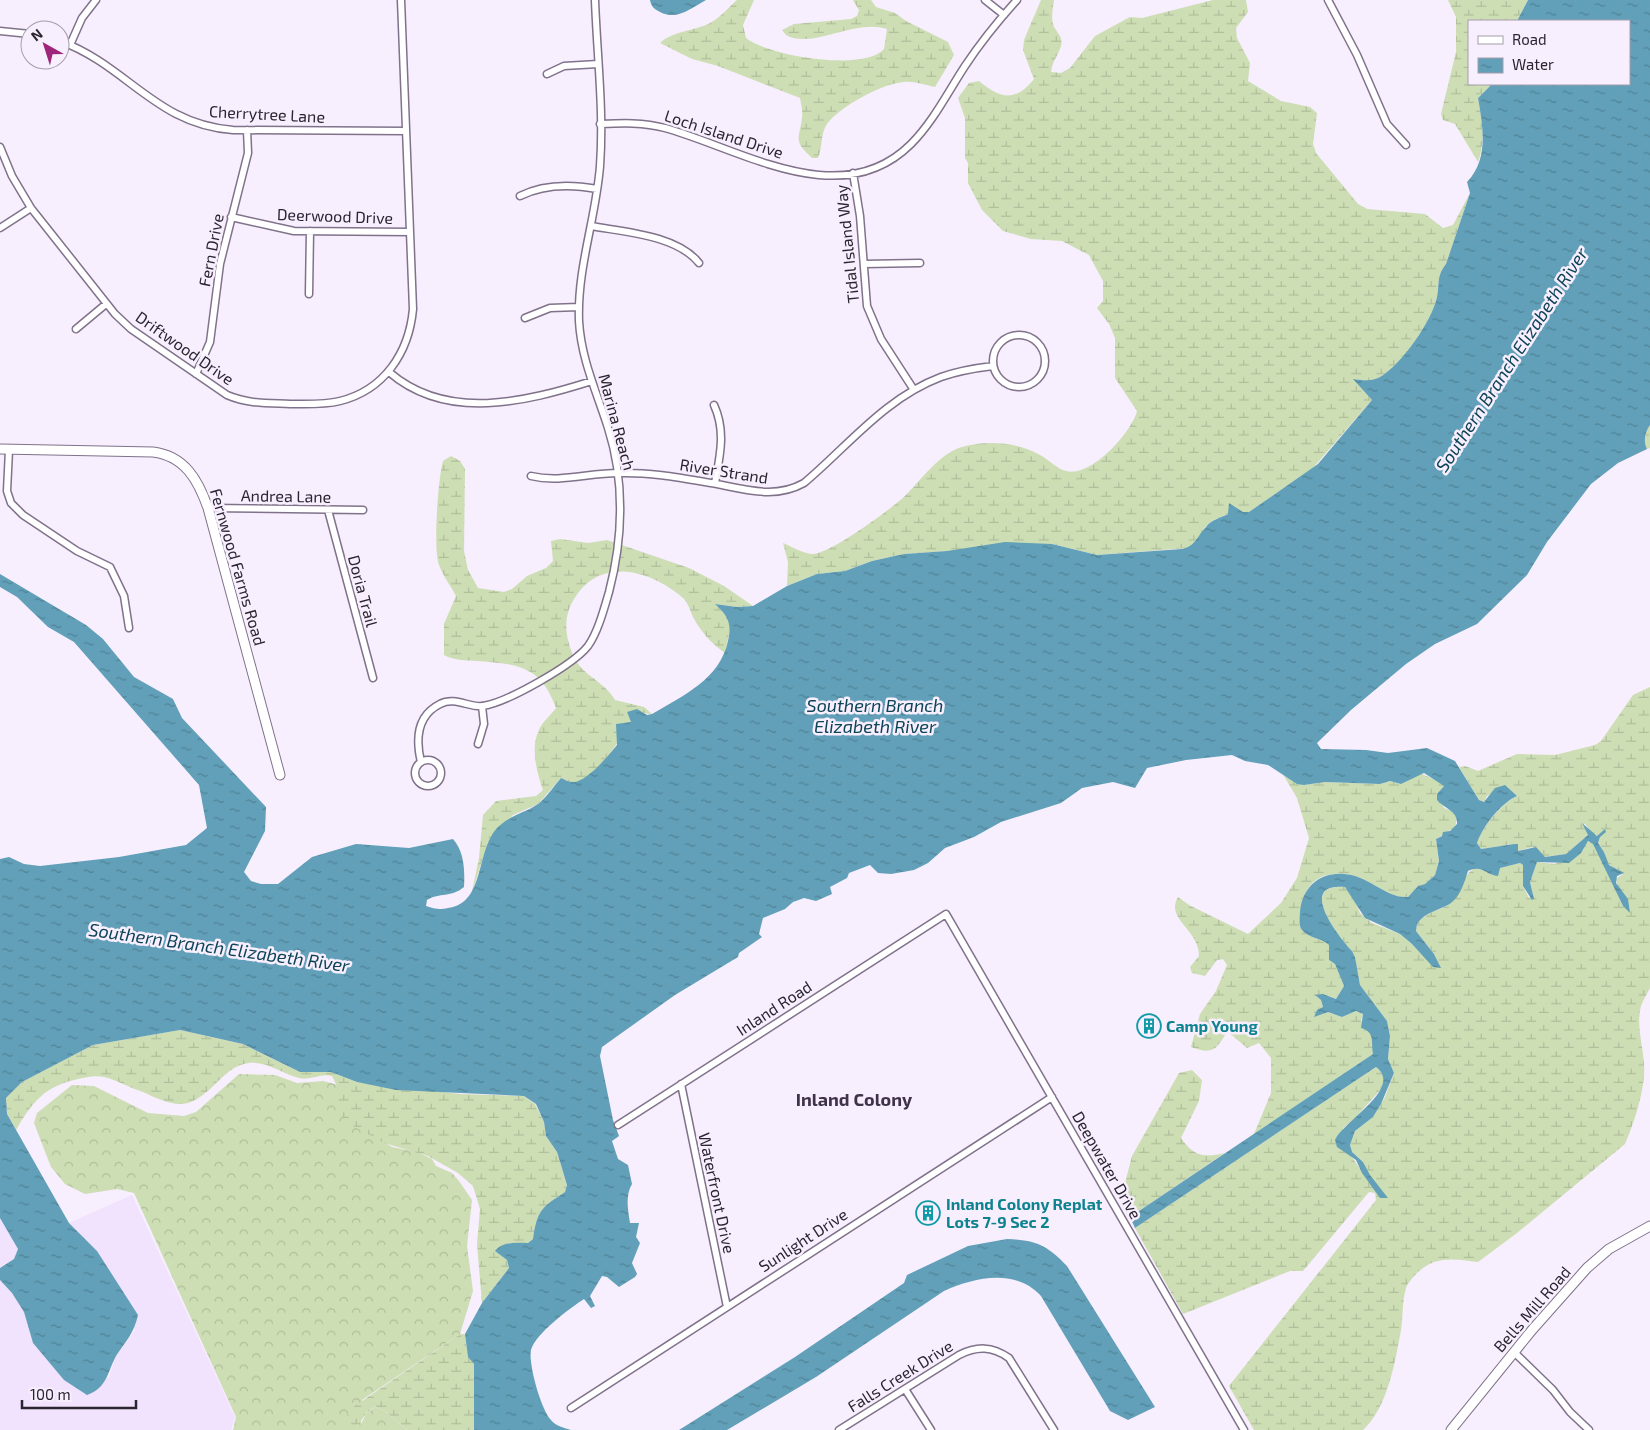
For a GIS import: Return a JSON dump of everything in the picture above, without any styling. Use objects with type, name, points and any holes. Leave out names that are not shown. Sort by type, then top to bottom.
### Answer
[{"type":"street","points":[[70,45],[82,18],[96,0]]},
{"type":"street","name":"Driftwood Drive","points":[[0,147],[12,176],[31,208],[106,304],[131,329],[227,395],[238,400],[259,403],[314,404],[330,403],[351,398],[371,387],[389,372],[401,356],[412,324],[401,0]]},
{"type":"street","name":"Marina Reach","points":[[421,762],[417,746],[419,729],[432,709],[449,701],[482,706],[506,698],[547,676],[589,645],[603,611],[612,572],[619,521],[618,473],[608,429],[592,381],[581,338],[579,307],[601,160],[595,0]]},
{"type":"street","points":[[985,0],[1004,15]]},
{"type":"street","name":"Loch Island Drive","points":[[600,124],[642,124],[664,128],[756,161],[808,174],[838,176],[853,174],[891,160],[917,137],[975,51],[1017,0]]},
{"type":"street","points":[[1328,0],[1357,55],[1387,124],[1406,145]]},
{"type":"street","points":[[0,31],[20,33]]},
{"type":"street","name":"Cherrytree Lane","points":[[70,45],[109,67],[156,103],[181,118],[207,126],[247,130],[406,131]]},
{"type":"street","points":[[547,74],[564,66],[598,64]]},
{"type":"street","name":"Fern Drive","points":[[196,374],[210,342],[220,264],[248,153],[247,130]]},
{"type":"street","name":"Tidal Island Way","points":[[853,174],[860,216],[868,306],[874,327],[914,390]]},
{"type":"street","points":[[520,196],[534,189],[550,186],[597,189]]},
{"type":"street","points":[[0,228],[31,208]]},
{"type":"street","name":"Deerwood Drive","points":[[231,217],[279,229],[410,232]]},
{"type":"street","points":[[591,226],[634,233],[675,244],[688,252],[699,263]]},
{"type":"street","points":[[309,294],[310,231]]},
{"type":"street","points":[[864,264],[920,263]]},
{"type":"street","points":[[76,329],[106,304]]},
{"type":"street","points":[[524,318],[550,308],[579,307]]},
{"type":"street","points":[[1021,335],[1034,340],[1045,357],[1040,376],[1023,387],[1010,386],[1004,382],[999,378],[993,366],[998,346],[1015,336],[1021,335]]},
{"type":"street","name":"River Strand","points":[[531,476],[551,480],[618,473],[671,476],[766,493],[794,489],[820,470],[893,402],[942,376],[993,366]]},
{"type":"street","points":[[389,372],[404,385],[425,396],[457,402],[535,397],[592,381]]},
{"type":"street","points":[[714,405],[721,420],[722,434],[715,483]]},
{"type":"street","points":[[4,449],[7,491],[11,503],[23,515],[77,551],[110,567],[124,596],[129,628]]},
{"type":"street","name":"Fernwood Farms Road","points":[[4,449],[162,453],[175,459],[192,474],[199,484],[208,508],[280,775]]},
{"type":"street","name":"Andrea Lane","points":[[208,508],[363,510]]},
{"type":"street","name":"Doria Trail","points":[[328,510],[373,678]]},
{"type":"street","points":[[478,744],[484,724],[482,706]]},
{"type":"street","points":[[421,762],[433,762],[439,767],[441,775],[434,785],[425,786],[416,778],[416,769],[421,762]]},
{"type":"street","name":"Inland Road","points":[[618,1125],[946,914]]},
{"type":"street","name":"Deepwater Drive","points":[[946,914],[1244,1430]]},
{"type":"street","name":"Waterfront Drive","points":[[681,1084],[727,1307]]},
{"type":"street","name":"Sunlight Drive","points":[[571,1408],[1052,1097]]},
{"type":"street","name":"Bells Mill Road","points":[[1451,1430],[1566,1291],[1599,1257],[1650,1226]]},
{"type":"street","name":"Falls Creek Drive","points":[[839,1430],[968,1350],[990,1348],[1005,1355],[1016,1366],[1054,1430]]},
{"type":"street","points":[[1514,1352],[1553,1390],[1570,1412],[1589,1430]]},
{"type":"street","points":[[905,1389],[931,1430]]},
{"type":"shaded area","points":[[132,1195],[235,1417],[231,1430],[0,1430],[0,1280],[12,1293],[24,1312],[33,1343],[109,1378],[115,1358],[135,1330],[97,1251],[69,1223]]},
{"type":"shaded area","points":[[0,1218],[18,1249],[14,1259],[0,1268]]},
{"type":"green space","points":[[737,0],[754,0],[743,25],[746,38],[757,45],[774,51],[816,59],[857,60],[873,56],[884,49],[887,29],[861,27],[808,39],[796,39],[786,35],[782,30],[794,24],[851,19],[857,16],[859,10],[853,0],[871,0],[876,7],[895,13],[906,21],[948,42],[954,55],[935,87],[912,82],[895,83],[862,97],[841,110],[825,128],[818,158],[812,158],[802,148],[799,140],[802,115],[800,98],[718,66],[692,59],[660,43],[671,36],[714,21]]},
{"type":"green space","points":[[1041,0],[1054,0],[1052,21],[1062,43],[1051,72],[1061,73],[1070,68],[1095,36],[1130,17],[1142,18],[1213,0],[1246,0],[1248,12],[1236,28],[1237,38],[1250,63],[1248,81],[1281,101],[1310,107],[1317,113],[1313,144],[1316,153],[1358,204],[1367,209],[1425,214],[1443,228],[1453,225],[1470,193],[1446,264],[1440,276],[1434,307],[1415,341],[1389,371],[1374,380],[1354,379],[1372,400],[1313,468],[1249,512],[1228,514],[1212,521],[1205,527],[1200,537],[1188,548],[1097,555],[1052,544],[904,554],[872,561],[845,571],[817,574],[787,586],[788,562],[783,543],[812,554],[845,540],[898,502],[938,461],[954,450],[982,443],[1012,445],[1040,455],[1063,470],[1076,471],[1087,468],[1109,452],[1134,420],[1137,411],[1115,378],[1115,338],[1109,324],[1097,308],[1103,301],[1103,281],[1089,255],[1062,241],[1031,239],[1003,231],[982,210],[968,183],[968,163],[965,158],[965,118],[958,98],[969,83],[979,81],[994,92],[1008,95],[1021,92],[1034,79],[1023,50],[1024,40]]},
{"type":"green space","points":[[1448,0],[1528,0],[1518,20],[1468,20],[1468,85],[1491,85],[1478,98],[1483,138],[1478,162],[1455,124],[1443,120],[1441,114],[1456,52],[1456,17]]},
{"type":"green space","points":[[1650,425],[1650,448],[1647,449],[1645,437]]},
{"type":"green space","points":[[451,456],[460,461],[465,469],[464,551],[468,570],[478,588],[504,592],[512,589],[527,576],[546,568],[553,561],[551,541],[560,539],[588,543],[607,540],[689,568],[724,586],[753,606],[737,607],[716,604],[726,616],[730,626],[725,653],[703,632],[684,599],[656,580],[627,572],[613,572],[599,576],[587,584],[572,602],[567,616],[567,636],[574,658],[615,700],[644,707],[652,714],[627,712],[631,722],[597,769],[579,782],[571,783],[561,778],[538,804],[513,815],[488,842],[471,896],[479,858],[483,815],[496,801],[536,796],[543,790],[537,768],[536,737],[544,721],[556,708],[543,683],[526,670],[516,666],[461,660],[444,655],[444,624],[456,596],[439,565],[437,557],[437,514],[439,482],[443,461]]},
{"type":"green space","points":[[1650,687],[1650,988],[1639,1014],[1644,1058],[1643,1084],[1637,1110],[1625,1144],[1517,1233],[1478,1262],[1453,1259],[1438,1261],[1424,1267],[1417,1273],[1406,1288],[1401,1330],[1389,1383],[1379,1409],[1363,1430],[1254,1430],[1229,1386],[1376,1200],[1375,1193],[1369,1192],[1303,1271],[1290,1271],[1183,1314],[1135,1228],[1376,1067],[1383,1075],[1384,1086],[1354,1119],[1343,1128],[1344,1151],[1350,1154],[1367,1179],[1387,1197],[1369,1175],[1363,1162],[1352,1152],[1350,1145],[1355,1131],[1373,1117],[1385,1097],[1394,1073],[1388,1059],[1390,1036],[1387,1021],[1360,985],[1355,957],[1325,912],[1322,902],[1323,893],[1331,888],[1345,887],[1354,898],[1360,913],[1372,923],[1400,934],[1440,968],[1434,954],[1416,931],[1417,924],[1430,913],[1447,906],[1464,879],[1475,868],[1498,875],[1499,868],[1520,863],[1523,865],[1523,886],[1529,898],[1533,895],[1530,882],[1537,862],[1555,864],[1583,850],[1585,843],[1592,841],[1623,906],[1628,899],[1618,889],[1616,879],[1623,874],[1607,863],[1604,852],[1598,843],[1600,837],[1591,832],[1585,824],[1583,824],[1588,835],[1566,854],[1545,857],[1533,847],[1517,851],[1518,845],[1514,844],[1481,849],[1477,843],[1488,823],[1505,804],[1517,796],[1502,788],[1487,796],[1484,802],[1479,800],[1459,767],[1465,766],[1478,771],[1517,754],[1555,755],[1595,745],[1601,741],[1633,695]]},
{"type":"green space","points":[[1420,773],[1442,783],[1444,786],[1437,794],[1444,808],[1454,812],[1457,818],[1455,827],[1436,839],[1439,861],[1435,875],[1425,884],[1418,886],[1408,897],[1400,897],[1353,875],[1326,875],[1313,882],[1309,888],[1305,895],[1300,917],[1300,926],[1305,933],[1329,945],[1329,960],[1335,964],[1344,986],[1336,999],[1329,996],[1316,996],[1321,1000],[1323,1007],[1314,1016],[1328,1012],[1342,1017],[1356,1011],[1363,1014],[1361,1021],[1373,1036],[1373,1054],[1254,1134],[1271,1093],[1271,1058],[1259,1043],[1247,1048],[1227,1031],[1217,1047],[1213,1049],[1204,1051],[1191,1047],[1200,1014],[1216,991],[1227,965],[1223,959],[1217,960],[1205,976],[1192,973],[1190,967],[1199,956],[1198,947],[1176,912],[1175,905],[1178,897],[1189,905],[1248,934],[1281,903],[1297,878],[1309,838],[1297,798],[1284,776],[1304,785],[1325,782],[1380,784],[1390,781],[1401,784]]},
{"type":"green space","points":[[180,1030],[243,1044],[300,1072],[331,1072],[357,1082],[460,1094],[524,1096],[535,1104],[544,1122],[546,1136],[557,1152],[567,1185],[565,1192],[542,1210],[536,1222],[533,1239],[528,1243],[508,1243],[496,1251],[507,1260],[509,1268],[482,1303],[477,1244],[480,1209],[473,1186],[458,1173],[428,1156],[384,1143],[348,1123],[340,1115],[334,1102],[338,1088],[332,1076],[324,1075],[303,1079],[266,1065],[249,1063],[231,1070],[196,1100],[182,1104],[162,1100],[109,1078],[91,1076],[67,1082],[48,1091],[34,1103],[16,1130],[7,1114],[6,1098],[22,1082],[93,1045]]},
{"type":"green space","points":[[1192,1070],[1202,1080],[1199,1101],[1181,1138],[1190,1149],[1200,1154],[1225,1153],[1130,1217],[1125,1211],[1125,1183],[1132,1156],[1179,1073]]},
{"type":"green space","points":[[239,1074],[275,1075],[297,1083],[323,1081],[335,1084],[350,1095],[376,1137],[392,1147],[417,1152],[432,1159],[436,1166],[452,1173],[472,1200],[467,1246],[473,1291],[460,1334],[362,1400],[361,1424],[366,1414],[375,1407],[385,1411],[407,1430],[233,1430],[236,1417],[134,1193],[117,1189],[85,1194],[65,1184],[51,1167],[34,1123],[37,1113],[72,1085],[94,1086],[148,1113],[184,1116],[196,1112]]},
{"type":"green space","points":[[460,1334],[465,1334],[468,1356],[474,1364],[474,1430],[407,1430],[385,1411],[375,1407],[352,1429],[345,1421],[349,1410]]},
{"type":"water","points":[[650,0],[706,0],[684,12],[672,15],[656,10]]},
{"type":"water","name":"Southern Branch Elizabeth River","points":[[1528,0],[1650,0],[1650,425],[1645,437],[1647,449],[1618,463],[1591,484],[1547,542],[1527,575],[1477,624],[1435,644],[1406,664],[1351,710],[1317,743],[1321,749],[1366,750],[1388,753],[1427,748],[1455,761],[1479,800],[1484,802],[1495,788],[1505,785],[1517,796],[1499,809],[1488,823],[1477,843],[1481,849],[1518,844],[1518,851],[1536,847],[1545,857],[1566,854],[1588,835],[1582,823],[1597,836],[1605,829],[1606,832],[1600,837],[1598,843],[1609,865],[1624,873],[1617,876],[1616,883],[1628,899],[1630,913],[1623,906],[1593,844],[1588,841],[1581,853],[1569,863],[1537,862],[1530,882],[1534,899],[1532,900],[1523,886],[1523,865],[1520,863],[1500,868],[1498,876],[1480,869],[1468,871],[1462,888],[1454,900],[1446,906],[1424,916],[1417,924],[1416,931],[1434,954],[1441,968],[1433,967],[1400,934],[1365,918],[1345,887],[1331,888],[1323,893],[1322,901],[1331,923],[1355,957],[1360,985],[1387,1021],[1390,1036],[1388,1059],[1394,1073],[1381,1104],[1373,1117],[1355,1131],[1350,1145],[1352,1152],[1363,1162],[1370,1175],[1388,1198],[1380,1198],[1362,1173],[1356,1160],[1337,1147],[1335,1140],[1340,1132],[1369,1104],[1383,1085],[1383,1075],[1376,1067],[1135,1228],[1130,1217],[1373,1054],[1370,1035],[1361,1028],[1363,1014],[1356,1011],[1342,1017],[1328,1012],[1314,1017],[1317,1010],[1323,1007],[1321,1000],[1315,995],[1323,994],[1336,999],[1344,986],[1335,964],[1329,960],[1329,945],[1308,935],[1301,928],[1301,903],[1313,883],[1335,874],[1353,875],[1400,897],[1408,897],[1418,886],[1425,884],[1435,875],[1439,861],[1436,839],[1442,836],[1443,832],[1450,831],[1457,824],[1453,813],[1437,800],[1437,794],[1444,786],[1424,773],[1401,784],[1390,781],[1380,784],[1325,782],[1304,785],[1297,784],[1268,765],[1245,761],[1232,755],[1186,760],[1147,768],[1135,788],[1113,782],[1082,788],[1061,803],[1001,822],[974,837],[945,848],[928,863],[914,870],[891,874],[878,873],[870,865],[849,873],[847,878],[830,887],[832,894],[816,901],[804,898],[793,902],[785,909],[763,918],[759,934],[762,937],[739,953],[738,957],[675,995],[602,1047],[600,1056],[613,1120],[619,1136],[612,1141],[618,1159],[628,1165],[632,1184],[628,1198],[629,1218],[630,1223],[639,1223],[636,1237],[640,1243],[632,1263],[637,1274],[635,1277],[619,1287],[607,1277],[602,1276],[590,1296],[595,1306],[591,1308],[584,1299],[578,1303],[539,1336],[531,1350],[533,1375],[539,1397],[547,1415],[555,1424],[571,1430],[474,1430],[474,1364],[468,1357],[465,1334],[482,1303],[509,1268],[507,1260],[495,1251],[506,1244],[528,1243],[533,1239],[536,1222],[542,1210],[565,1192],[567,1185],[557,1152],[546,1136],[544,1122],[536,1104],[524,1096],[396,1090],[357,1082],[331,1072],[300,1072],[243,1044],[180,1030],[93,1045],[22,1082],[6,1098],[7,1114],[69,1223],[97,1251],[138,1315],[132,1332],[116,1356],[106,1379],[99,1388],[87,1395],[64,1380],[33,1343],[24,1312],[12,1293],[0,1280],[0,1268],[14,1259],[18,1249],[0,1218],[0,859],[9,857],[24,864],[40,866],[119,857],[186,845],[207,828],[199,785],[74,642],[48,627],[17,597],[0,587],[0,574],[86,625],[103,639],[134,677],[173,699],[182,718],[266,807],[265,831],[244,872],[251,881],[261,884],[278,884],[312,857],[356,844],[409,848],[453,839],[457,844],[463,861],[464,887],[455,893],[436,896],[427,900],[426,906],[442,909],[460,904],[469,896],[474,886],[486,849],[498,827],[508,819],[538,804],[561,778],[571,782],[590,774],[617,745],[616,724],[631,722],[627,712],[637,709],[647,715],[652,714],[688,693],[709,676],[724,654],[729,635],[728,620],[715,604],[737,607],[753,606],[787,586],[817,574],[845,571],[872,561],[904,554],[947,551],[1005,542],[1052,544],[1097,555],[1187,548],[1210,523],[1228,514],[1229,503],[1243,512],[1249,512],[1318,464],[1372,400],[1353,379],[1373,380],[1380,377],[1397,363],[1422,330],[1434,307],[1440,276],[1446,264],[1470,193],[1467,182],[1479,163],[1483,131],[1478,98],[1491,85],[1630,85],[1630,20],[1518,20]]},
{"type":"water","points":[[1007,1239],[1033,1242],[1047,1248],[1067,1266],[1155,1407],[1128,1420],[1110,1411],[1041,1296],[1031,1287],[1019,1281],[1007,1278],[994,1278],[969,1282],[944,1291],[816,1377],[727,1430],[679,1430],[795,1357],[904,1283],[907,1275],[968,1246]]},
{"type":"place","name":"Camp Young","points":[[1149,1026]]},
{"type":"place","name":"Inland Colony Replat Lots 7-9 Sec 2","points":[[928,1213]]},
{"type":"district","name":"Inland Colony","points":[[854,1100]]}]
